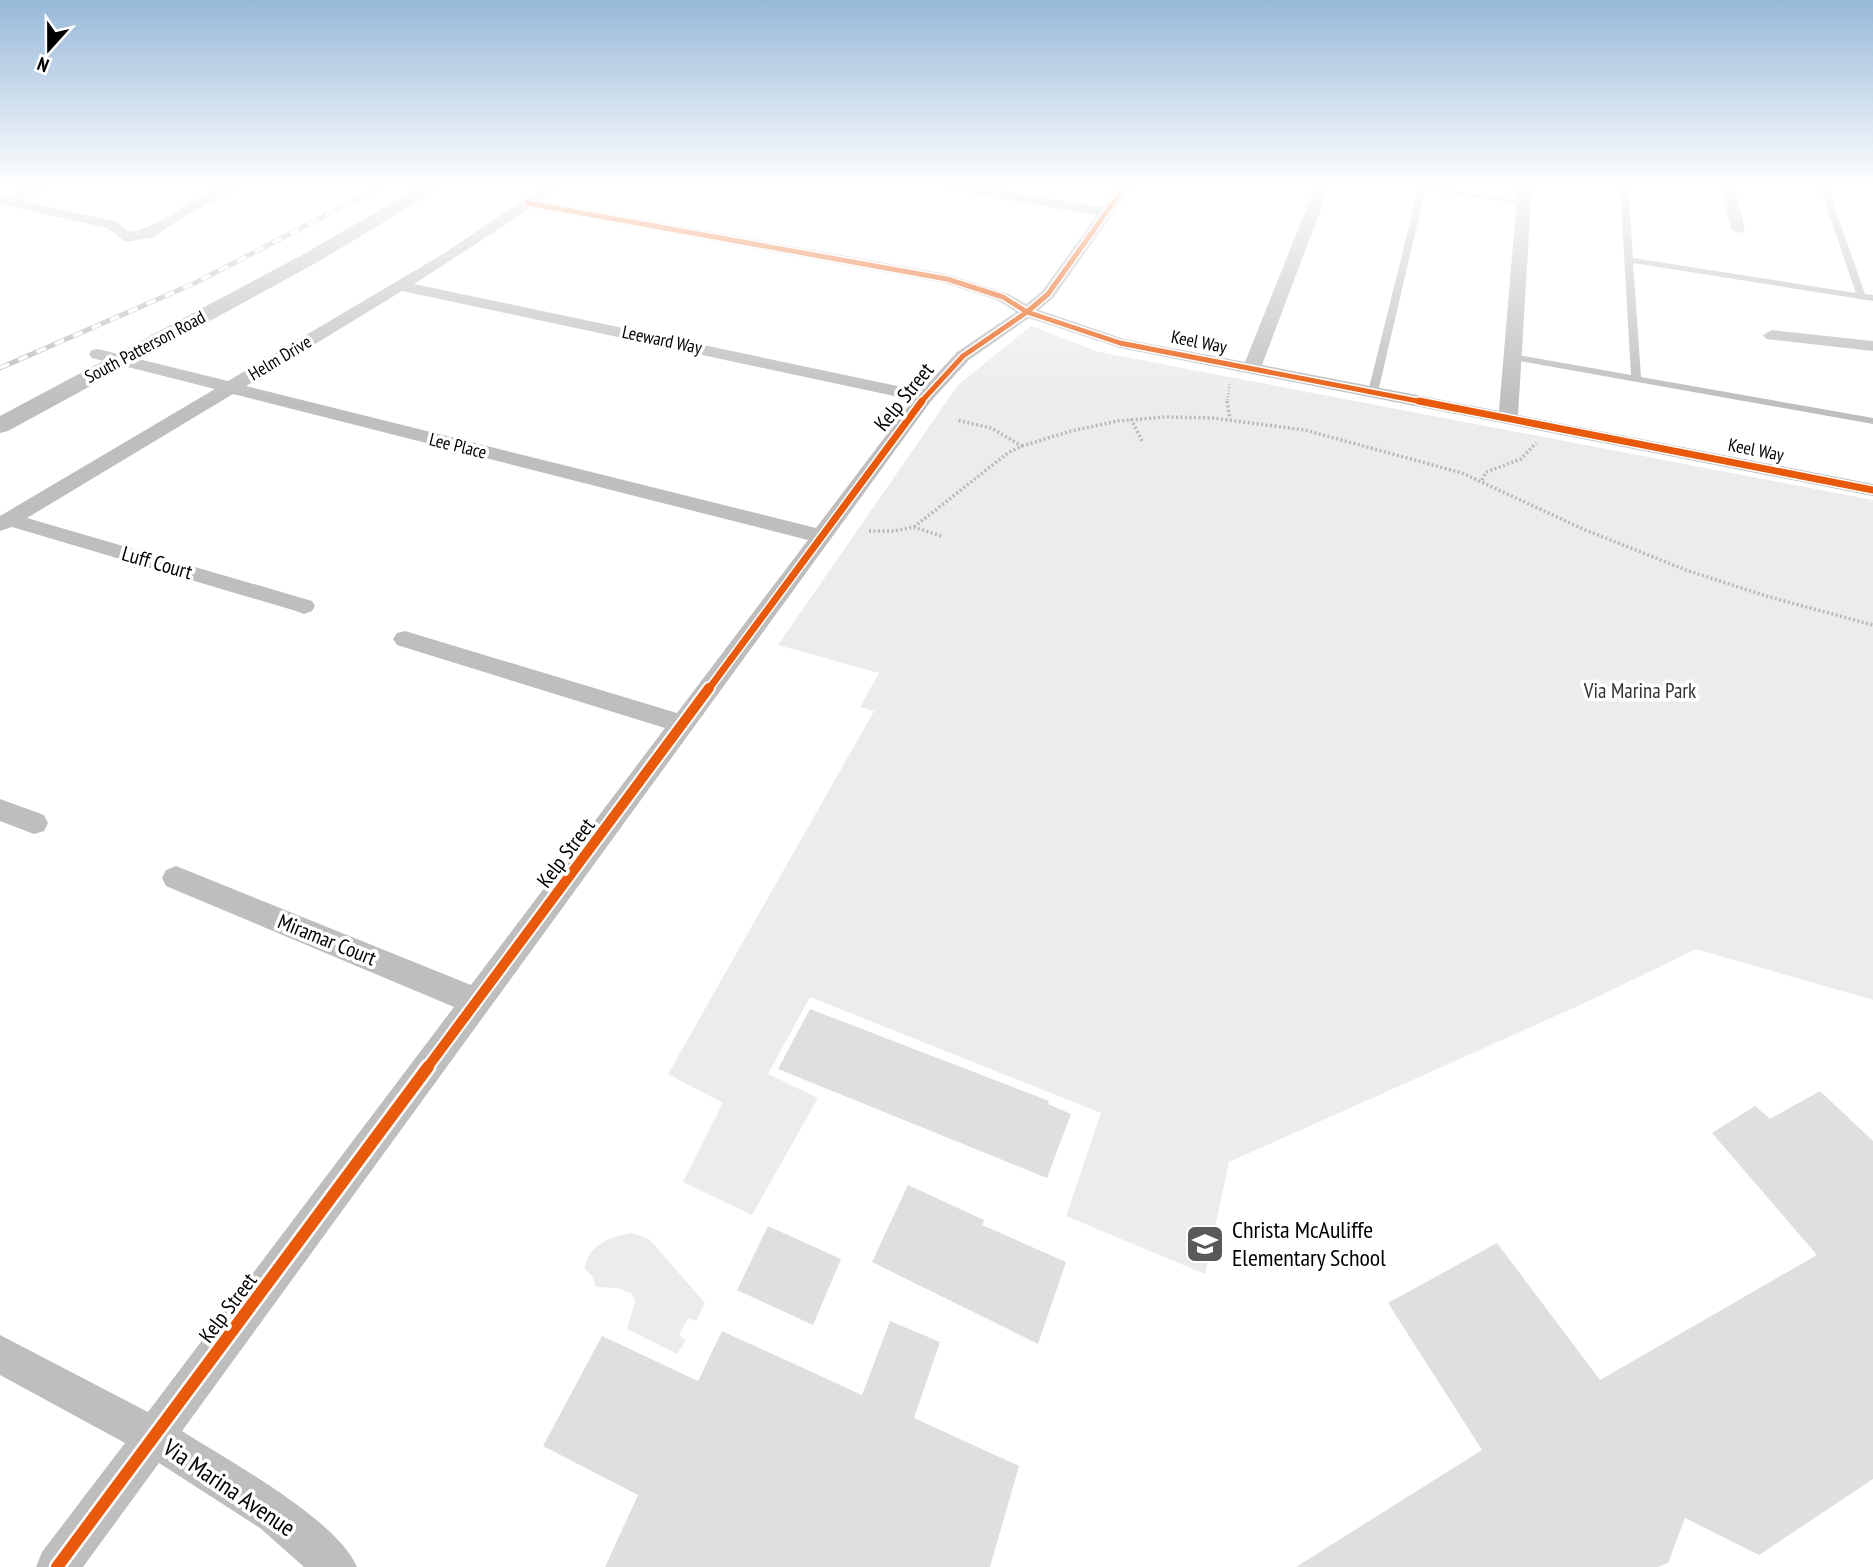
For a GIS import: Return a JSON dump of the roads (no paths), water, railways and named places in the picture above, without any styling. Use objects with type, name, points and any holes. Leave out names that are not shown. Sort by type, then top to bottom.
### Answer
[{"type":"street","name":"South Patterson Road","points":[[0,405],[278,258]]},
{"type":"street","name":"South Patterson Road","points":[[0,426],[309,258]]},
{"type":"street","name":"Helm Drive","points":[[5,522],[230,389],[443,258]]},
{"type":"street","name":"Keel Way","points":[[830,258],[947,279],[1003,297],[1027,312],[1120,344],[1873,489]]},
{"type":"street","name":"Kelp Street","points":[[57,1567],[925,397],[963,356],[1027,312],[1055,285],[1074,258]]},
{"type":"street","points":[[1252,368],[1295,258]]},
{"type":"street","points":[[1508,418],[1520,258]]},
{"type":"street","name":"Leeward Way","points":[[399,286],[925,397]]},
{"type":"street","points":[[1772,335],[1873,346]]},
{"type":"street","name":"Lee Place","points":[[98,354],[820,536]]},
{"type":"street","name":"Luff Court","points":[[5,522],[304,606]]},
{"type":"street","points":[[405,639],[683,724]]},
{"type":"street","points":[[0,810],[34,823]]},
{"type":"street","name":"Miramar Court","points":[[176,878],[477,1002]]},
{"type":"street","name":"Via Marina Avenue","points":[[0,1354],[154,1437],[275,1513],[336,1567]]},
{"type":"lane","points":[[1373,392],[1405,258]]},
{"type":"lane","points":[[1848,258],[1861,296]]},
{"type":"lane","points":[[1636,377],[1629,260],[1873,298]]},
{"type":"lane","points":[[1512,357],[1873,421]]},
{"type":"railway","points":[[0,368],[195,283],[243,258]]},
{"type":"place","name":"Christa McAuliffe Elementary School","points":[[1205,1244]]},
{"type":"park label","name":"Via Marina Park","points":[[1640,691]]}]
